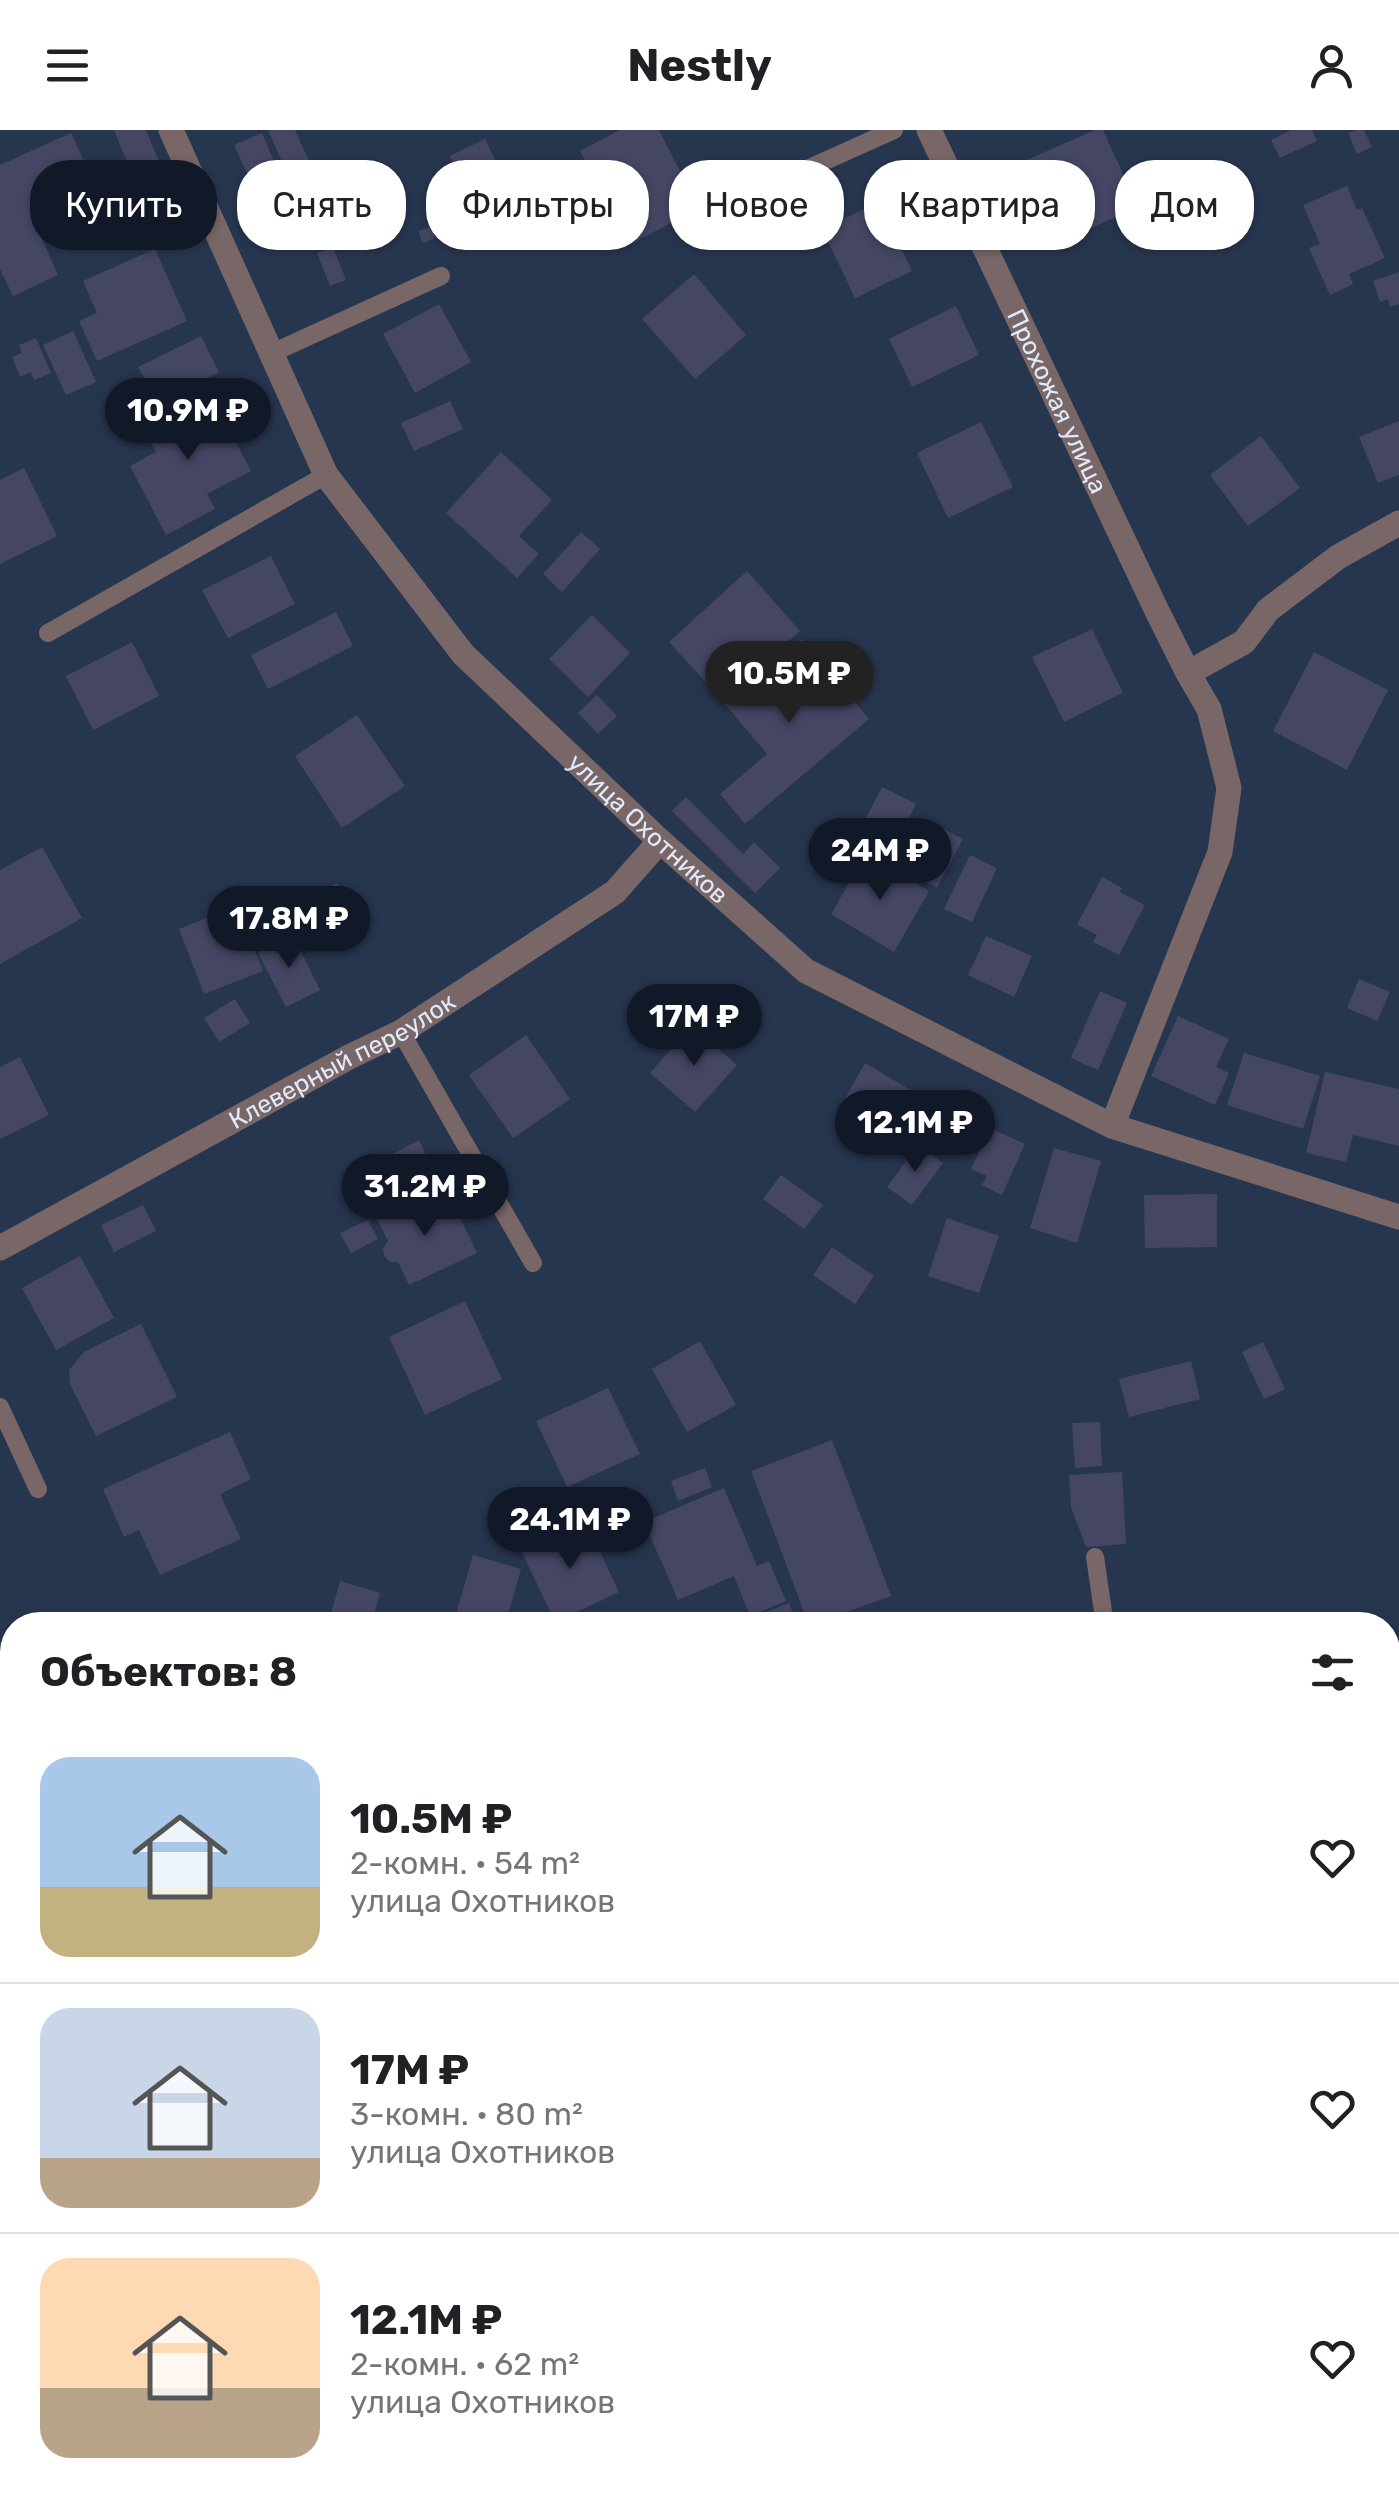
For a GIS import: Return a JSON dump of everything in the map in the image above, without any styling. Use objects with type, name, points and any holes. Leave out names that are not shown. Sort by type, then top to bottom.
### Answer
[{"type":"street","name":"улица Охотников","points":[[171,130],[326,475],[463,654],[660,841],[806,971],[1112,1126],[1399,1217]]},
{"type":"street","name":"Прохожая улица","points":[[929,130],[1209,710],[1229,788],[1220,852],[1112,1126]]},
{"type":"street","points":[[1188,673],[1244,642],[1268,610],[1338,557],[1399,524]]},
{"type":"street","name":"Клеверный переулок","points":[[0,1248],[401,1032],[615,892],[660,841]]},
{"type":"lane","points":[[827,160],[894,130]]},
{"type":"lane","points":[[272,354],[441,276]]},
{"type":"lane","points":[[48,633],[326,475]]},
{"type":"lane","points":[[401,1032],[533,1263]]},
{"type":"lane","points":[[0,1407],[38,1489]]},
{"type":"lane","points":[[1095,1556],[1103,1612]]},
{"type":"building","points":[[114,130],[146,130],[159,160],[126,160]]},
{"type":"building","points":[[268,130],[295,130],[309,160],[281,160]]},
{"type":"building","points":[[620,130],[659,130],[674,160],[669,160],[669,224],[649,234],[649,160],[585,160],[580,151]]},
{"type":"building","points":[[1103,130],[1117,160],[1115,217],[1095,226],[1095,160],[1027,160]]},
{"type":"building","points":[[1291,130],[1312,130],[1317,141],[1280,158],[1271,140]]},
{"type":"building","points":[[1364,130],[1372,147],[1357,154],[1348,133]]},
{"type":"building","points":[[71,133],[84,160],[30,160],[30,250],[47,250],[58,275],[13,296],[0,269],[0,165]]},
{"type":"building","points":[[262,133],[273,160],[241,160],[234,145]]},
{"type":"building","points":[[485,139],[495,160],[452,160],[450,156]]},
{"type":"building","points":[[1347,186],[1385,258],[1349,274],[1353,284],[1330,295],[1309,248],[1320,244],[1303,205]]},
{"type":"building","points":[[864,209],[864,250],[902,250],[912,271],[855,298],[832,250],[844,250],[844,219]]},
{"type":"building","points":[[426,229],[426,242],[423,243],[418,231]]},
{"type":"building","points":[[155,250],[187,321],[97,361],[79,321],[97,313],[83,281]]},
{"type":"building","points":[[334,250],[346,280],[330,286],[317,253]]},
{"type":"building","points":[[1399,272],[1399,304],[1390,307],[1388,299],[1380,302],[1373,281]]},
{"type":"building","points":[[694,274],[746,335],[695,379],[642,319]]},
{"type":"building","points":[[439,304],[471,362],[415,393],[383,334]]},
{"type":"building","points":[[956,306],[979,355],[912,387],[889,339]]},
{"type":"building","points":[[73,331],[96,382],[66,395],[43,345]]},
{"type":"building","points":[[201,336],[219,372],[157,403],[138,367]]},
{"type":"building","points":[[36,338],[51,373],[34,380],[31,372],[20,377],[12,357],[22,353],[19,345]]},
{"type":"building","points":[[209,392],[251,471],[207,494],[215,509],[166,535],[130,466],[156,452],[143,427]]},
{"type":"building","points":[[450,401],[463,429],[414,451],[401,423]]},
{"type":"building","points":[[1399,421],[1399,475],[1378,483],[1359,437]]},
{"type":"building","points":[[981,422],[1013,487],[948,518],[917,453]]},
{"type":"building","points":[[1261,436],[1300,488],[1248,526],[1210,475]]},
{"type":"building","points":[[501,452],[552,500],[519,536],[539,554],[517,578],[446,513]]},
{"type":"building","points":[[24,468],[57,536],[0,564],[0,480]]},
{"type":"building","points":[[581,532],[600,549],[562,592],[543,574]]},
{"type":"building","points":[[271,556],[295,604],[228,638],[202,590]]},
{"type":"building","points":[[747,571],[800,631],[723,701],[669,642]]},
{"type":"building","points":[[336,612],[353,646],[268,689],[251,655]]},
{"type":"building","points":[[592,615],[630,653],[588,697],[549,659]]},
{"type":"building","points":[[1092,629],[1123,693],[1064,722],[1032,657]]},
{"type":"building","points":[[802,639],[869,719],[745,824],[720,794],[767,754],[725,704]]},
{"type":"building","points":[[132,642],[159,696],[93,730],[66,676]]},
{"type":"building","points":[[1314,652],[1388,690],[1347,770],[1273,731]]},
{"type":"building","points":[[597,695],[617,716],[598,734],[578,713]]},
{"type":"building","points":[[357,715],[405,786],[342,828],[295,756]]},
{"type":"building","points":[[882,787],[916,804],[899,837],[865,820]]},
{"type":"building","points":[[686,797],[743,854],[754,842],[780,868],[755,893],[672,811]]},
{"type":"building","points":[[922,818],[963,839],[937,888],[896,866]]},
{"type":"building","points":[[42,847],[82,918],[0,964],[0,870]]},
{"type":"building","points":[[866,854],[929,891],[894,952],[831,914]]},
{"type":"building","points":[[970,855],[997,868],[972,922],[944,909]]},
{"type":"building","points":[[1102,877],[1145,905],[1119,955],[1093,942],[1097,935],[1077,925]]},
{"type":"building","points":[[337,883],[360,928],[313,951],[291,906]]},
{"type":"building","points":[[237,906],[263,971],[204,994],[179,929]]},
{"type":"building","points":[[293,935],[320,990],[286,1007],[258,953]]},
{"type":"building","points":[[986,936],[1032,956],[1014,997],[968,975]]},
{"type":"building","points":[[1359,979],[1390,992],[1377,1021],[1347,1008]]},
{"type":"building","points":[[1100,991],[1127,1003],[1098,1070],[1071,1058]]},
{"type":"building","points":[[235,999],[250,1023],[219,1042],[204,1018]]},
{"type":"building","points":[[1178,1016],[1229,1039],[1216,1067],[1229,1073],[1215,1105],[1151,1076]]},
{"type":"building","points":[[692,1026],[737,1065],[695,1112],[650,1073]]},
{"type":"building","points":[[526,1035],[570,1099],[513,1138],[469,1075]]},
{"type":"building","points":[[1244,1053],[1320,1076],[1303,1129],[1227,1105]]},
{"type":"building","points":[[20,1057],[49,1115],[0,1139],[0,1067]]},
{"type":"building","points":[[865,1063],[917,1094],[890,1139],[839,1109]]},
{"type":"building","points":[[1325,1072],[1399,1089],[1399,1146],[1353,1135],[1346,1162],[1306,1153]]},
{"type":"building","points":[[990,1128],[1025,1144],[1002,1195],[982,1185],[987,1176],[971,1169]]},
{"type":"building","points":[[419,1140],[428,1160],[399,1174],[390,1155]]},
{"type":"building","points":[[918,1145],[943,1163],[912,1205],[887,1187]]},
{"type":"building","points":[[1054,1148],[1101,1161],[1077,1243],[1030,1228]]},
{"type":"building","points":[[781,1175],[823,1205],[804,1229],[763,1199]]},
{"type":"building","points":[[1217,1194],[1217,1247],[1145,1248],[1144,1195]]},
{"type":"building","points":[[450,1197],[477,1253],[409,1285],[398,1262],[390,1262],[384,1256],[383,1248],[388,1241],[376,1217],[414,1199],[420,1211]]},
{"type":"building","points":[[143,1205],[156,1231],[114,1252],[101,1225]]},
{"type":"building","points":[[947,1218],[999,1236],[979,1293],[928,1276]]},
{"type":"building","points":[[368,1220],[378,1239],[351,1253],[340,1233]]},
{"type":"building","points":[[832,1247],[874,1276],[855,1304],[813,1275]]},
{"type":"building","points":[[80,1256],[114,1318],[56,1350],[22,1288]]},
{"type":"building","points":[[465,1301],[502,1379],[425,1415],[389,1337]]},
{"type":"building","points":[[141,1324],[177,1397],[96,1436],[70,1384],[69,1370],[84,1352]]},
{"type":"building","points":[[700,1341],[736,1405],[687,1432],[652,1369]]},
{"type":"building","points":[[1263,1342],[1285,1389],[1264,1399],[1242,1352]]},
{"type":"building","points":[[1191,1361],[1200,1399],[1129,1417],[1119,1379]]},
{"type":"building","points":[[608,1388],[640,1454],[567,1487],[536,1421]]},
{"type":"building","points":[[1100,1422],[1102,1466],[1075,1468],[1072,1423]]},
{"type":"building","points":[[230,1432],[251,1479],[220,1494],[241,1539],[160,1575],[139,1530],[124,1537],[103,1489]]},
{"type":"building","points":[[832,1440],[891,1596],[846,1612],[804,1612],[751,1471]]},
{"type":"building","points":[[705,1468],[712,1487],[678,1501],[671,1481]]},
{"type":"building","points":[[1122,1472],[1126,1544],[1086,1547],[1071,1507],[1069,1475]]},
{"type":"building","points":[[724,1488],[757,1566],[769,1561],[786,1601],[760,1612],[748,1612],[734,1576],[678,1600],[644,1522]]},
{"type":"building","points":[[586,1522],[619,1592],[576,1612],[550,1612],[522,1552]]},
{"type":"building","points":[[473,1555],[521,1569],[509,1612],[457,1612]]},
{"type":"building","points":[[340,1581],[380,1593],[375,1612],[332,1612]]},
{"type":"building","points":[[789,1603],[792,1612],[766,1612]]}]
